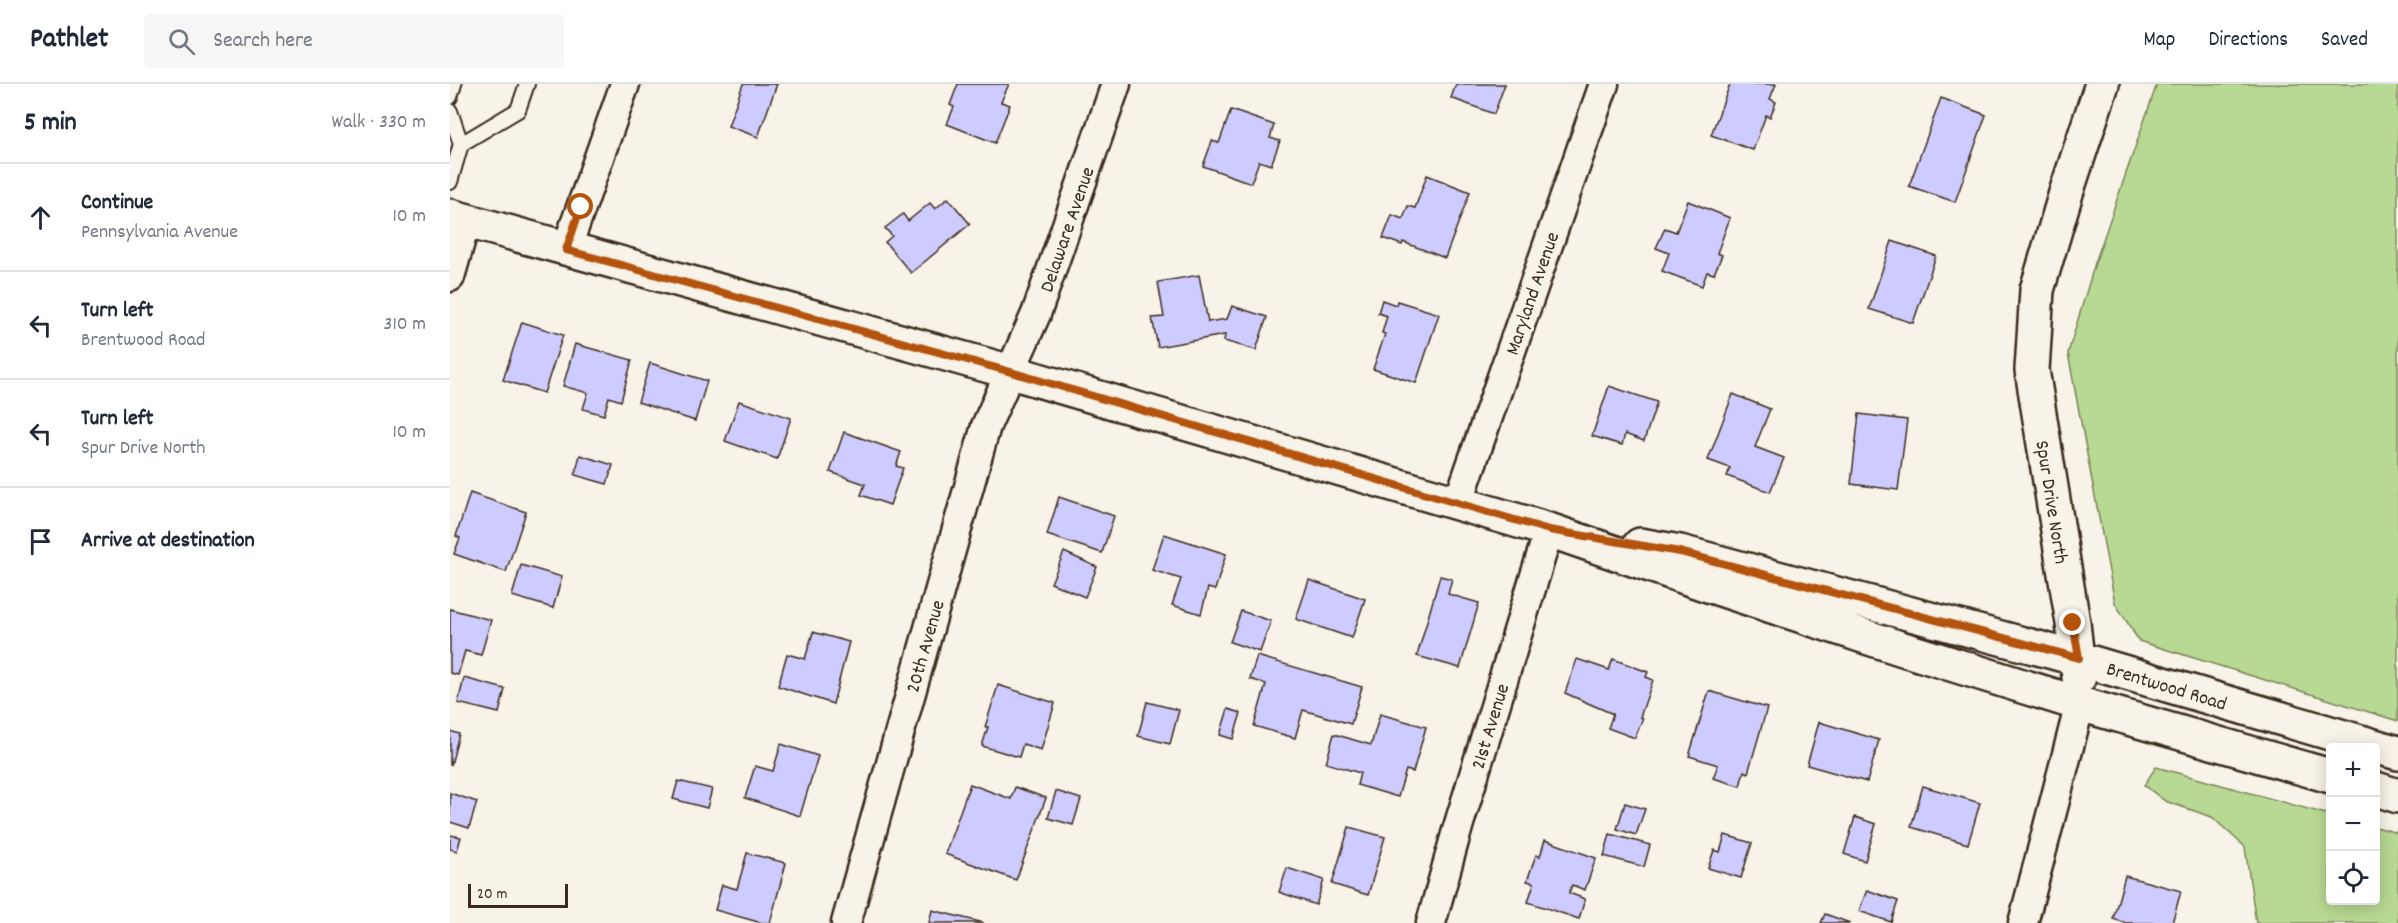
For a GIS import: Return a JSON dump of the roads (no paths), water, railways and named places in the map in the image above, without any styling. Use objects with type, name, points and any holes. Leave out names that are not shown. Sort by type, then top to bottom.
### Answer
[{"type":"street","points":[[566,250],[625,84]]},
{"type":"street","name":"Delaware Avenue","points":[[1011,372],[1036,314],[1116,84]]},
{"type":"street","name":"Maryland Avenue","points":[[1458,503],[1604,84]]},
{"type":"street","name":"Spur Drive North","points":[[2023,923],[2080,704],[2079,658],[2032,370],[2037,290],[2102,84]]},
{"type":"street","points":[[450,277],[458,218]]},
{"type":"street","name":"Brentwood Road","points":[[458,218],[566,250],[1011,372],[1549,530],[1705,585],[2080,704],[2326,775]]},
{"type":"street","name":"20th Avenue","points":[[846,923],[986,426],[1011,372]]},
{"type":"street","name":"Brentwood Road","points":[[1549,530],[1680,552],[2079,658],[2398,753]]},
{"type":"street","name":"21st Avenue","points":[[1431,923],[1549,530]]},
{"type":"street","points":[[2380,790],[2398,796]]},
{"type":"lane","points":[[450,97],[454,84]]},
{"type":"lane","points":[[461,144],[518,110],[527,84]]},
{"type":"lane","points":[[450,111],[461,144],[450,182]]}]
